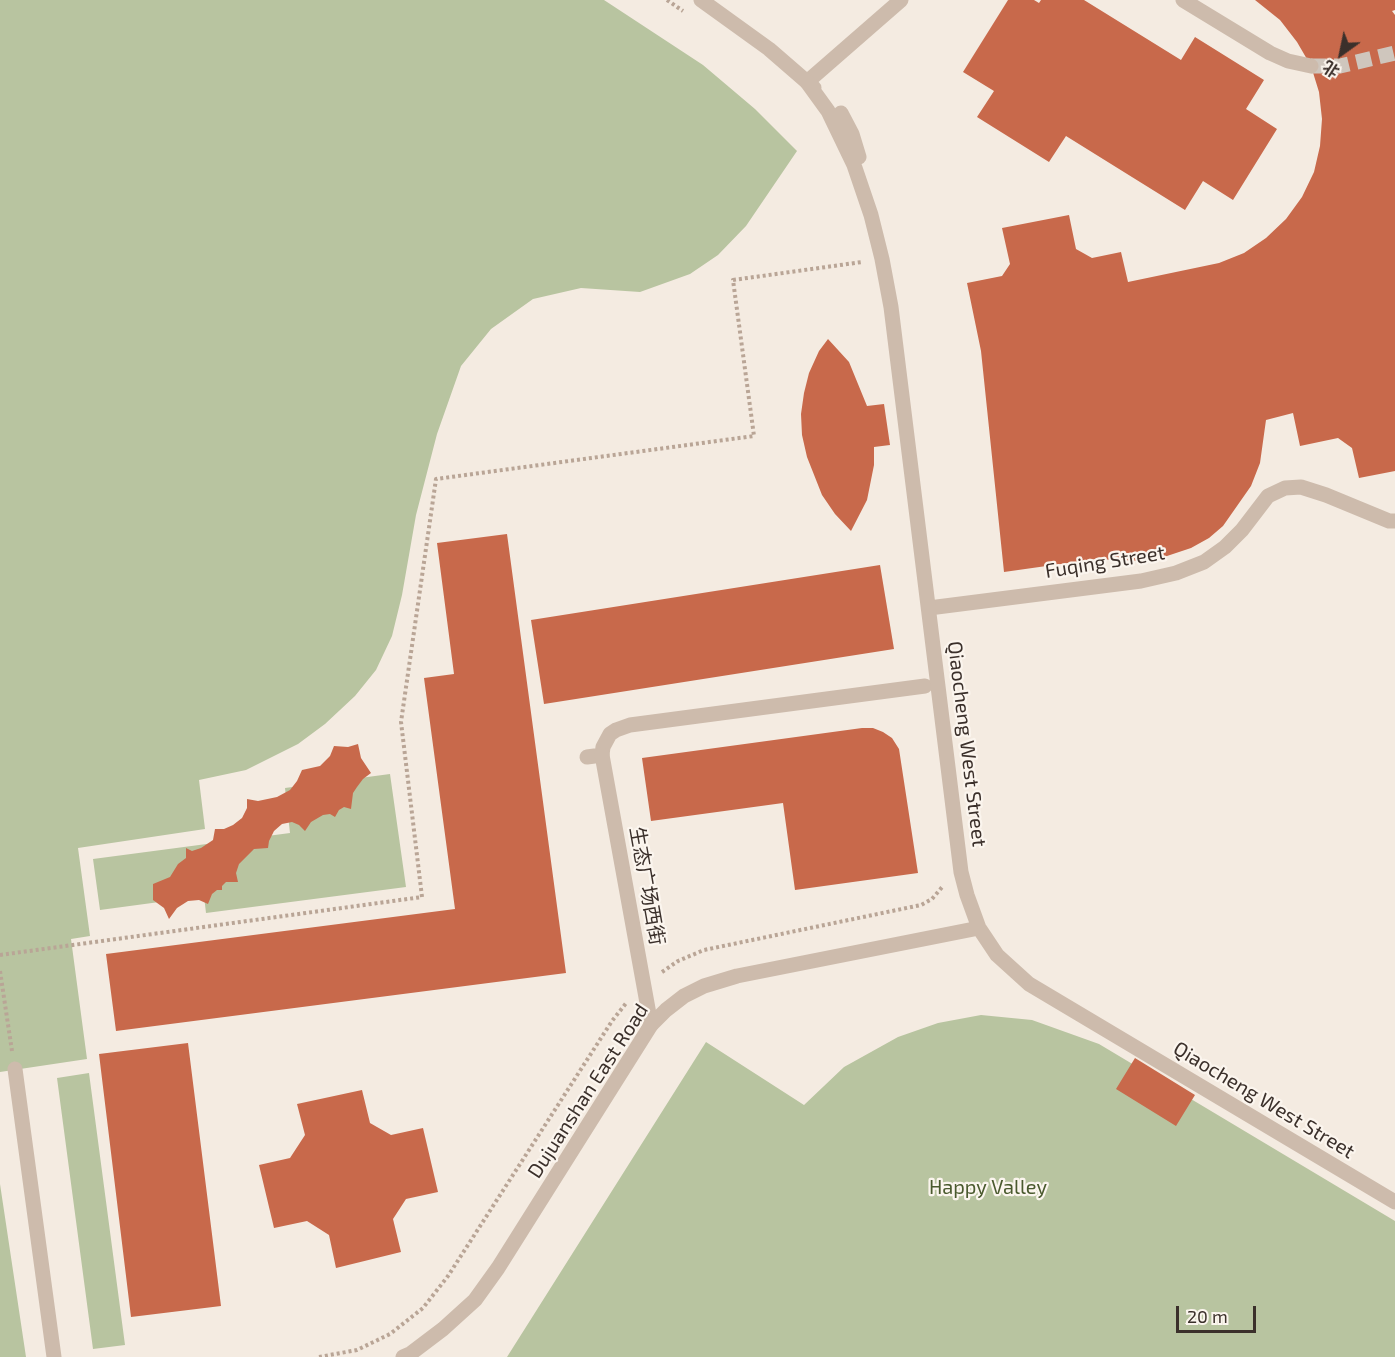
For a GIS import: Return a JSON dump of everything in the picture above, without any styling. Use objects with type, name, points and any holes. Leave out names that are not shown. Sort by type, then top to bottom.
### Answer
[{"type":"street","name":"Qiaocheng West Street","points":[[701,0],[769,49],[807,82],[828,111],[838,130],[854,165],[871,215],[891,307],[961,872],[969,903],[979,928],[997,955],[1029,984],[1395,1202]]},
{"type":"street","points":[[807,82],[901,0]]},
{"type":"street","points":[[1183,0],[1270,53],[1288,61],[1311,66]]},
{"type":"street","name":"Fuqing Street","points":[[929,608],[1141,581],[1176,573],[1204,562],[1225,547],[1242,530],[1268,496],[1285,488],[1301,487],[1395,521]]},
{"type":"street","points":[[587,757],[602,755],[603,747],[610,734],[630,725],[925,686]]},
{"type":"street","name":"生态广场西街","points":[[602,755],[651,1025]]},
{"type":"street","name":"Dujuanshan East Road","points":[[403,1357],[443,1329],[475,1300],[498,1268],[651,1025],[684,996],[704,986],[737,976],[979,928]]},
{"type":"street","points":[[15,1069],[54,1357]]},
{"type":"path","points":[[0,955],[422,897],[401,722],[436,479],[754,436],[733,280],[871,260]]},
{"type":"path","points":[[319,1357],[357,1350],[390,1334],[423,1308],[448,1276],[612,1021],[644,985],[678,961],[704,950],[921,905],[940,891],[946,883]]},
{"type":"path","points":[[0,971],[15,1069]]},
{"type":"green space","points":[[0,0],[604,0],[703,65],[755,109],[797,151],[746,226],[718,255],[690,274],[640,292],[581,288],[533,299],[491,329],[461,366],[437,434],[416,515],[402,595],[392,636],[376,670],[355,696],[325,724],[298,744],[246,770],[199,780],[205,829],[78,848],[90,936],[71,939],[87,1059],[0,1072]]},
{"type":"green space","points":[[390,774],[406,887],[206,913],[204,896],[100,910],[93,859],[290,833],[285,788]]},
{"type":"green space","name":"Happy Valley","points":[[981,1015],[1032,1020],[1099,1044],[1395,1221],[1395,1357],[507,1357],[706,1042],[804,1105],[844,1067],[898,1037],[938,1023]]},
{"type":"green space","points":[[89,1073],[125,1345],[93,1349],[57,1078]]},
{"type":"green space","points":[[0,1184],[26,1357],[0,1357]]},
{"type":"building","points":[[1008,0],[1034,0],[1039,3],[1041,0],[1084,0],[1181,60],[1195,37],[1264,80],[1246,109],[1277,129],[1233,200],[1203,181],[1185,210],[1066,136],[1049,162],[977,117],[994,91],[963,72]]},
{"type":"building","points":[[1255,0],[1395,0],[1395,10],[1392,11],[1395,15],[1395,471],[1359,478],[1352,448],[1338,438],[1300,446],[1293,413],[1266,420],[1260,463],[1251,486],[1223,526],[1209,538],[1191,548],[1167,556],[1140,561],[1096,559],[1004,572],[981,351],[967,283],[1002,276],[1010,264],[1002,228],[1069,215],[1076,249],[1092,258],[1121,252],[1128,282],[1219,263],[1244,253],[1266,238],[1286,219],[1302,197],[1314,172],[1320,146],[1322,119],[1319,92],[1311,66],[1297,42],[1280,20]]},
{"type":"building","points":[[828,339],[849,362],[867,406],[884,404],[890,445],[874,447],[874,465],[867,500],[851,531],[822,495],[807,457],[802,435],[801,414],[809,373],[819,351]]},
{"type":"building","points":[[507,534],[566,973],[116,1031],[106,954],[455,909],[424,678],[454,674],[437,543]]},
{"type":"building","points":[[880,565],[894,649],[544,704],[531,620]]},
{"type":"building","points":[[873,728],[883,732],[892,738],[899,749],[918,873],[795,890],[783,803],[651,821],[642,758]]},
{"type":"building","points":[[358,744],[361,758],[371,773],[363,779],[353,793],[351,809],[344,807],[335,817],[330,814],[323,815],[311,822],[305,831],[292,822],[282,824],[274,831],[268,848],[254,849],[239,864],[236,873],[238,882],[226,882],[222,890],[217,890],[212,894],[208,904],[199,900],[188,901],[177,908],[169,919],[164,908],[153,900],[153,884],[170,877],[178,864],[186,858],[186,848],[192,851],[201,848],[213,840],[215,829],[224,829],[242,818],[247,808],[247,799],[258,801],[277,797],[290,790],[302,770],[320,766],[330,756],[334,746],[348,747]]},
{"type":"building","points":[[188,1043],[221,1306],[131,1317],[99,1054]]},
{"type":"building","points":[[1135,1058],[1195,1095],[1176,1126],[1116,1089]]},
{"type":"building","points":[[362,1090],[370,1123],[391,1135],[423,1128],[438,1192],[406,1199],[393,1219],[401,1252],[336,1268],[329,1235],[307,1221],[274,1228],[259,1165],[290,1158],[305,1135],[297,1104]]},
{"type":"tunnel","points":[[1311,66],[1340,66],[1395,53]]}]
